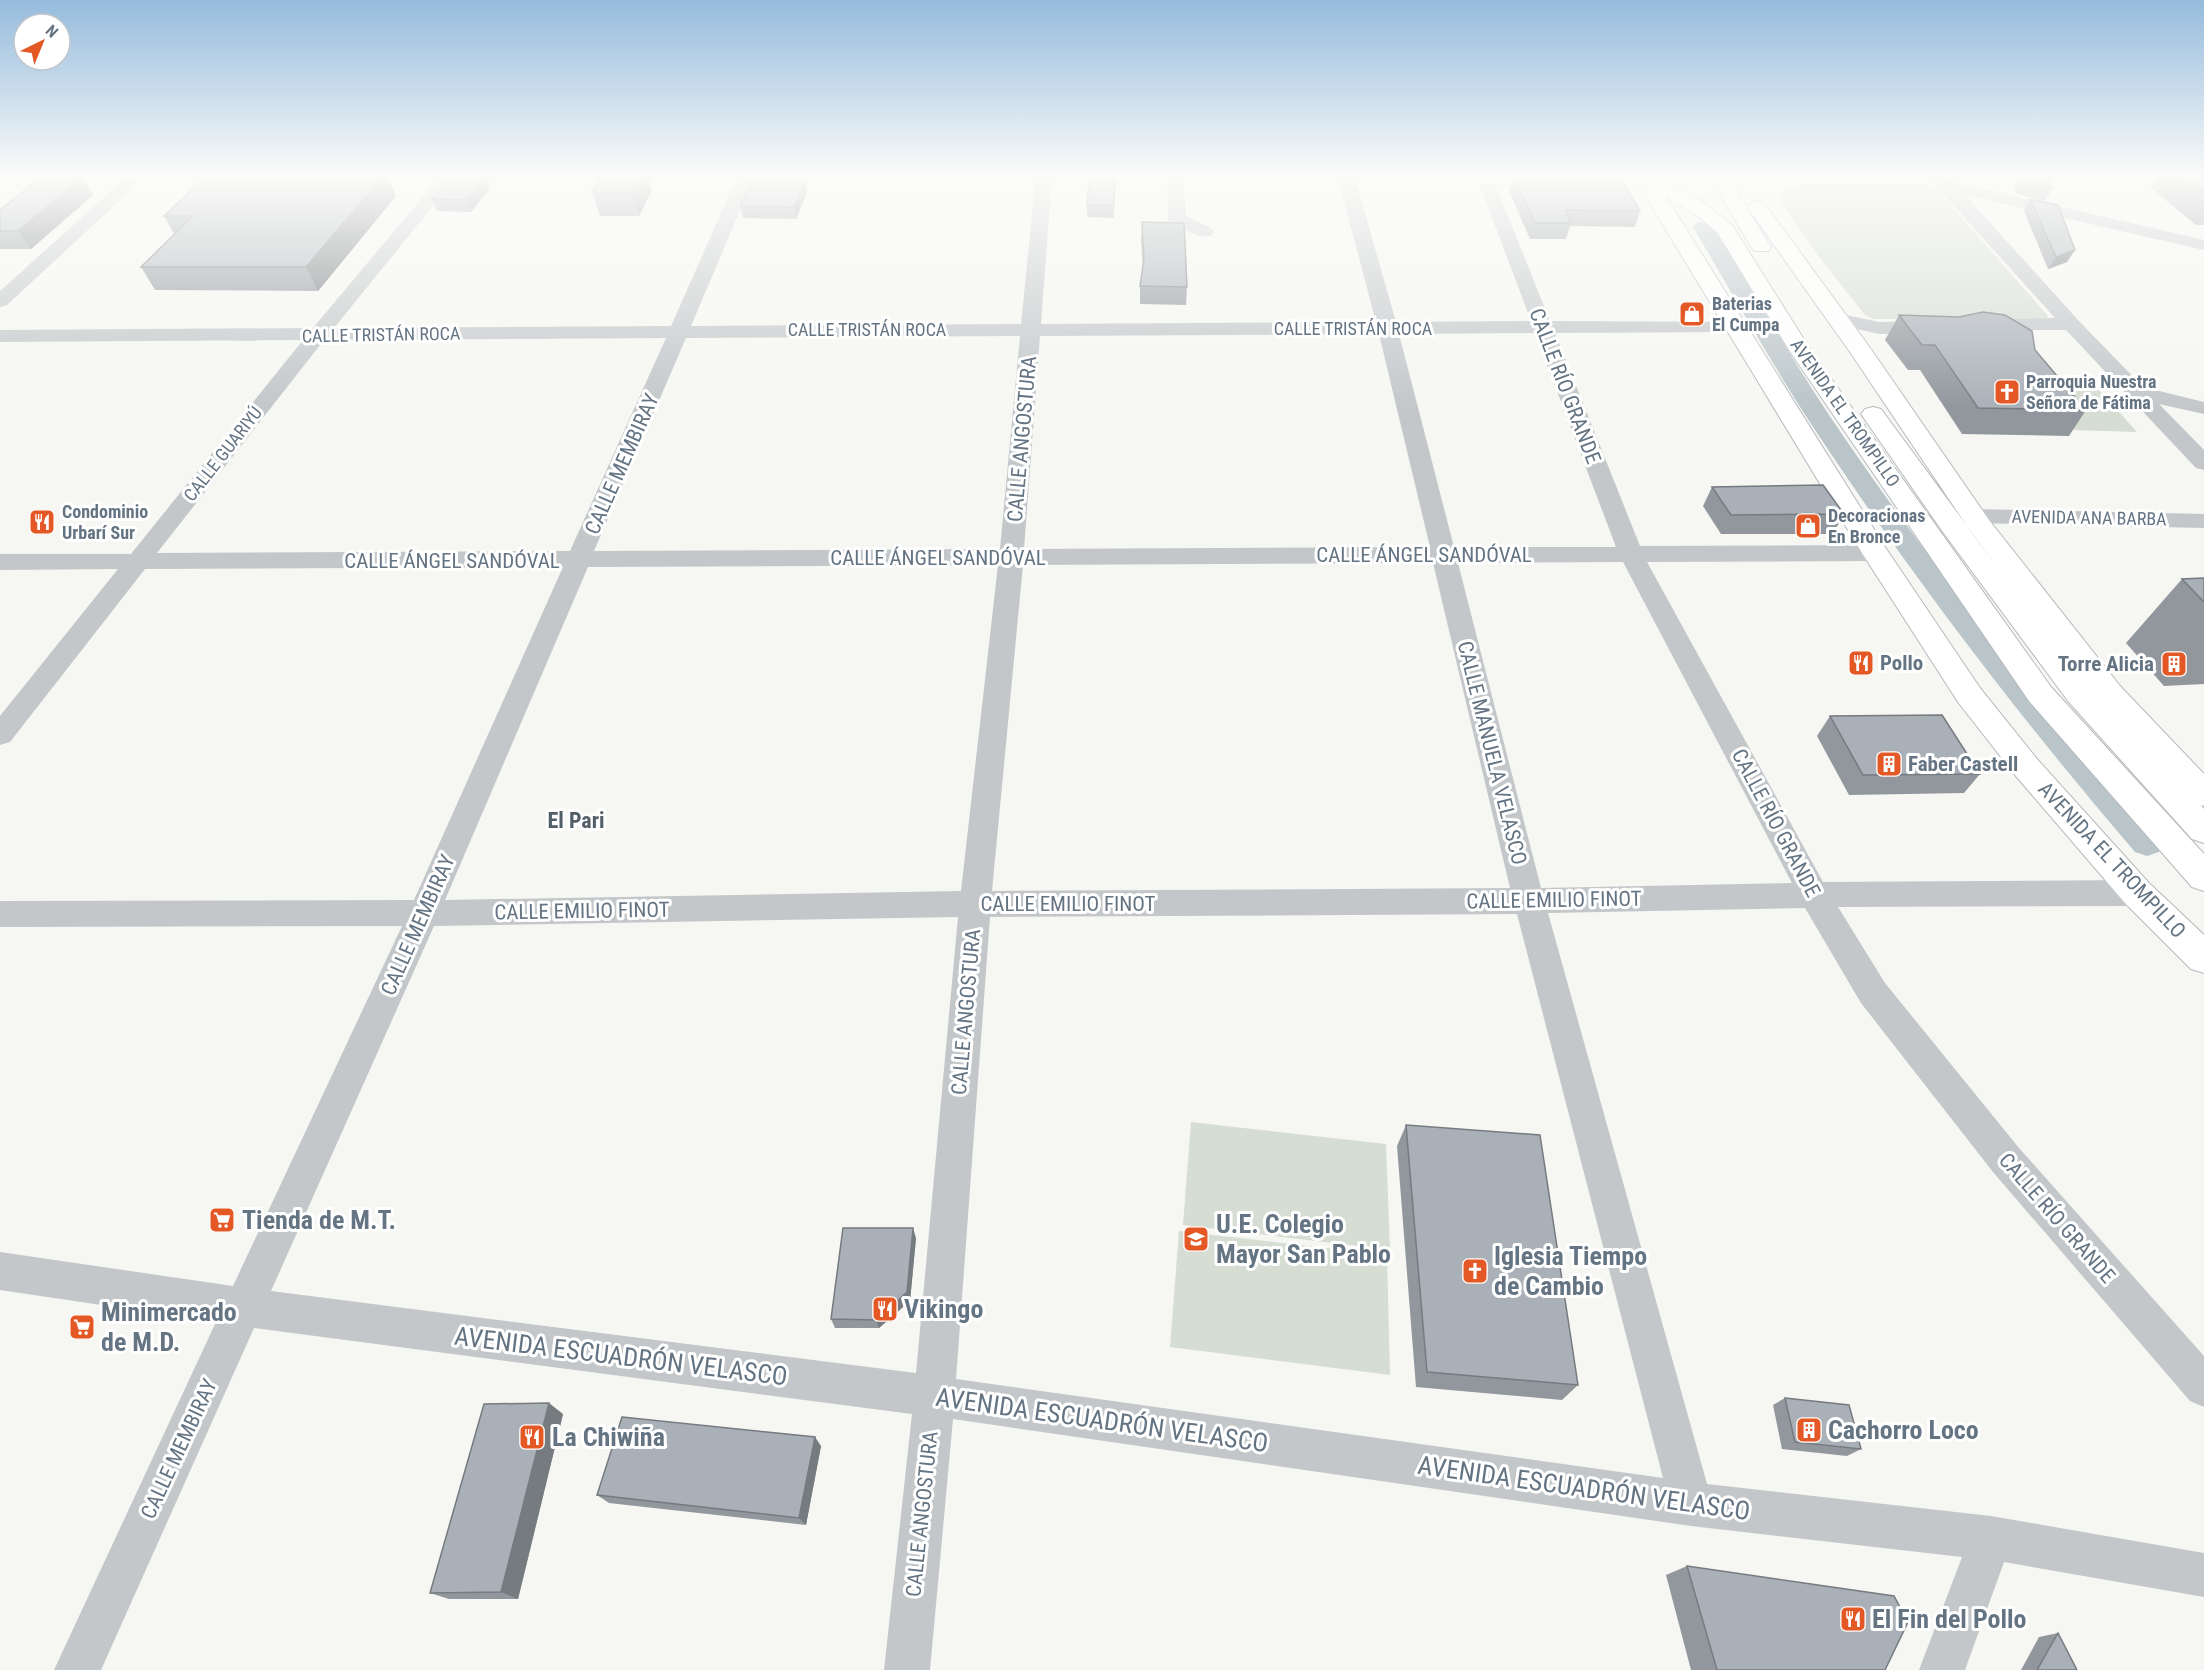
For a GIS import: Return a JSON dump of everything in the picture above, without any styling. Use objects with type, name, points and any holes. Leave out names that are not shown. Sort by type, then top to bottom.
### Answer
[{"type":"main road","name":"AVENIDA EL TROMPILLO","points":[[1690,253],[1875,553],[1969,695],[2026,767],[2137,892],[2204,958]]},
{"type":"main road","name":"AVENIDA EL TROMPILLO","points":[[1740,253],[1800,350],[2040,694],[2204,877]]},
{"type":"main road","name":"AVENIDA EL TROMPILLO","points":[[1765,253],[1827,350],[1928,492],[2079,694],[2204,830]]},
{"type":"main road","points":[[1781,253],[1837,319],[1973,516],[2109,693],[2204,794]]},
{"type":"main road","points":[[1923,442],[1928,492]]},
{"type":"main road","points":[[2177,767],[2204,811]]},
{"type":"street","points":[[0,301],[53,253]]},
{"type":"street","name":"CALLE GUARIYÚ","points":[[0,735],[386,253]]},
{"type":"street","name":"CALLE MEMBIRAY","points":[[77,1670],[424,913],[714,253]]},
{"type":"street","name":"CALLE ANGOSTURA","points":[[907,1670],[934,1396],[975,904],[1011,558],[1038,253]]},
{"type":"street","name":"CALLE MANUELA VELASCO","points":[[1367,253],[1388,329],[1529,901],[1691,1504]]},
{"type":"street","name":"CALLE RÍO GRANDE","points":[[1514,253],[1631,554],[1814,895],[1873,993],[2006,1160],[2204,1387]]},
{"type":"street","points":[[2006,253],[2204,462]]},
{"type":"street","points":[[1837,319],[1879,328],[2071,324]]},
{"type":"street","name":"CALLE TRISTÁN ROCA","points":[[0,336],[317,336],[1032,329],[1543,329],[1734,326]]},
{"type":"street","points":[[2136,392],[2204,408]]},
{"type":"street","name":"AVENIDA ANA BARBA","points":[[1973,516],[2204,521]]},
{"type":"street","name":"CALLE ÁNGEL SANDÓVAL","points":[[0,562],[1875,553]]},
{"type":"street","name":"CALLE EMILIO FINOT","points":[[0,914],[424,913],[975,904],[1529,901],[2137,892]]},
{"type":"street","name":"AVENIDA ESCUADRÓN VELASCO","points":[[0,1271],[245,1307],[934,1396],[1691,1504],[1991,1538],[2204,1575]]},
{"type":"street","points":[[1942,1670],[1991,1538]]},
{"type":"shaded area","points":[[1816,253],[1993,253],[2048,316],[2046,319],[1873,319],[1865,315]]},
{"type":"shaded area","points":[[2034,378],[2088,378],[2137,432],[2074,430]]},
{"type":"shaded area","points":[[1191,1122],[1386,1144],[1390,1250],[1183,1225]]},
{"type":"shaded area","points":[[1179,1231],[1387,1255],[1390,1375],[1170,1347]]},
{"type":"building","points":[[155,253],[318,253],[306,267],[141,267]]},
{"type":"building","points":[[1144,253],[1185,253],[1187,287],[1140,286]]},
{"type":"building","points":[[2054,253],[2067,253],[2056,257]]},
{"type":"building","points":[[1983,312],[2005,315],[2032,331],[2035,350],[2086,410],[1978,408],[1935,345],[1922,345],[1899,315],[1959,317]]},
{"type":"building","points":[[1823,485],[1844,514],[1731,515],[1712,487]]},
{"type":"building","points":[[2204,578],[2204,602],[2182,579]]},
{"type":"building","points":[[1942,715],[1980,774],[1863,775],[1830,716]]},
{"type":"building","name":"Iglesia Tiempo de Cambio","points":[[1406,1125],[1540,1135],[1578,1385],[1427,1372]]},
{"type":"building","points":[[843,1228],[913,1228],[907,1292],[876,1320],[831,1319]]},
{"type":"building","name":"Cachorro Loco","points":[[1785,1398],[1849,1405],[1861,1449],[1795,1442]]},
{"type":"building","points":[[549,1403],[501,1592],[430,1593],[484,1404]]},
{"type":"building","points":[[622,1417],[815,1437],[799,1518],[597,1495]]},
{"type":"building","points":[[1687,1566],[1894,1596],[1908,1622],[1885,1670],[1717,1670]]},
{"type":"building","points":[[2058,1633],[2077,1670],[2037,1670]]},
{"type":"waterway","points":[[1718,253],[1814,410],[1905,541],[2022,695],[2104,795],[2147,843]]},
{"type":"place","name":"Baterias El Cumpa","points":[[1692,314]]},
{"type":"place","name":"Parroquia Nuestra Señora de Fátima","points":[[2007,392]]},
{"type":"place","name":"Condominio Urbarí Sur","points":[[42,522]]},
{"type":"place","name":"Decoracionas En Bronce","points":[[1808,526]]},
{"type":"place","name":"Pollo","points":[[1861,663]]},
{"type":"place","name":"Torre Alicia","points":[[2174,664]]},
{"type":"place","name":"Faber Castell","points":[[1889,764]]},
{"type":"place","name":"Tienda de M.T.","points":[[222,1220]]},
{"type":"place","name":"U.E. Colegio Mayor San Pablo","points":[[1196,1239]]},
{"type":"place","name":"Iglesia Tiempo de Cambio","points":[[1475,1271]]},
{"type":"place","name":"Vikingo","points":[[885,1309]]},
{"type":"place","name":"Minimercado de M.D.","points":[[82,1327]]},
{"type":"place","name":"Cachorro Loco","points":[[1809,1430]]},
{"type":"place","name":"La Chiwiña","points":[[532,1437]]},
{"type":"place","name":"El Fin del Pollo","points":[[1853,1619]]},
{"type":"district","name":"El Pari","points":[[576,820]]}]
